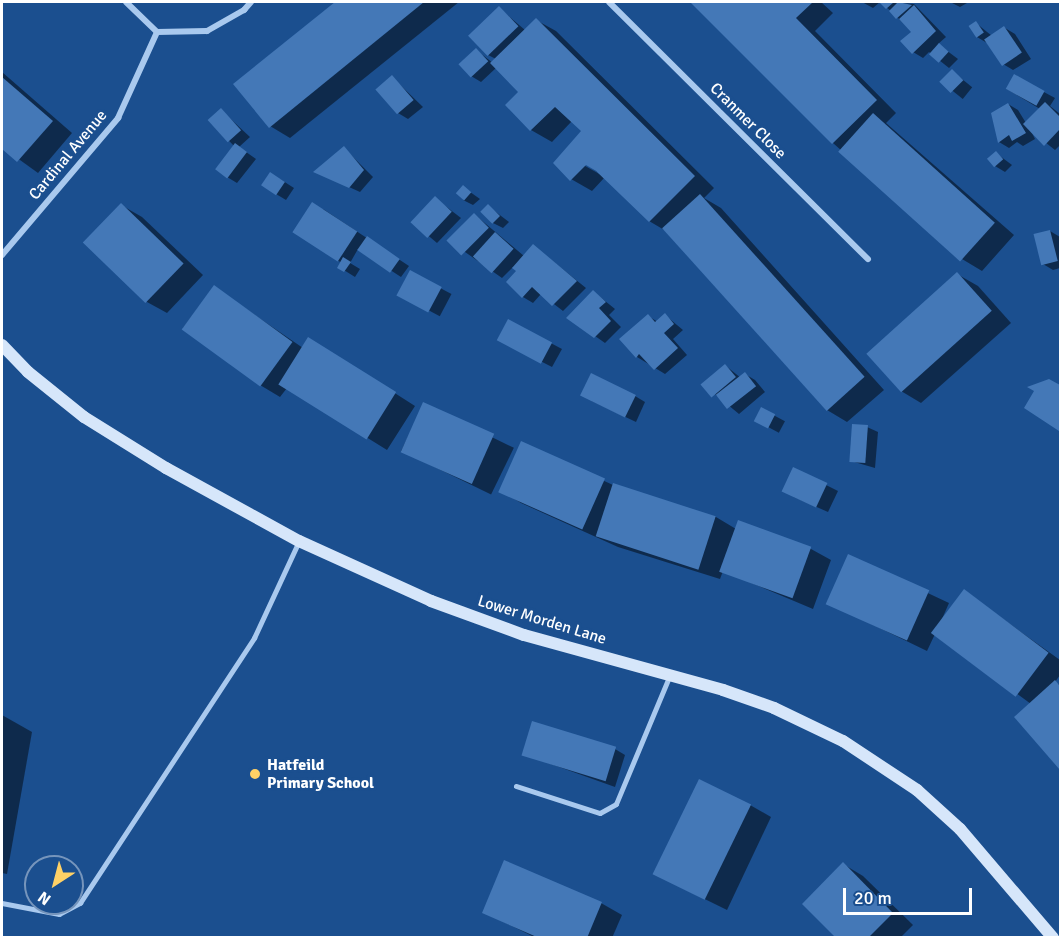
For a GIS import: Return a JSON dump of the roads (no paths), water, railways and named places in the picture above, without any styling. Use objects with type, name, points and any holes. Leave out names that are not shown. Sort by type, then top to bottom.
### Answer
[{"type":"street","points":[[126,2],[157,32],[207,31],[244,10],[251,2]]},
{"type":"street","name":"Cranmer Close","points":[[609,2],[868,259]]},
{"type":"street","name":"Cardinal Avenue","points":[[2,255],[118,118],[157,32]]},
{"type":"street","name":"Lower Morden Lane","points":[[2,345],[27,372],[84,417],[166,468],[299,541],[431,601],[524,635],[670,675],[774,708],[873,758],[960,829],[1053,938]]},
{"type":"lane","points":[[2,903],[59,914],[80,903],[254,638],[299,541]]},
{"type":"lane","points":[[516,786],[600,813],[616,804],[670,675]]},
{"type":"place","name":"Hatfeild Primary School","points":[[255,774]]}]
